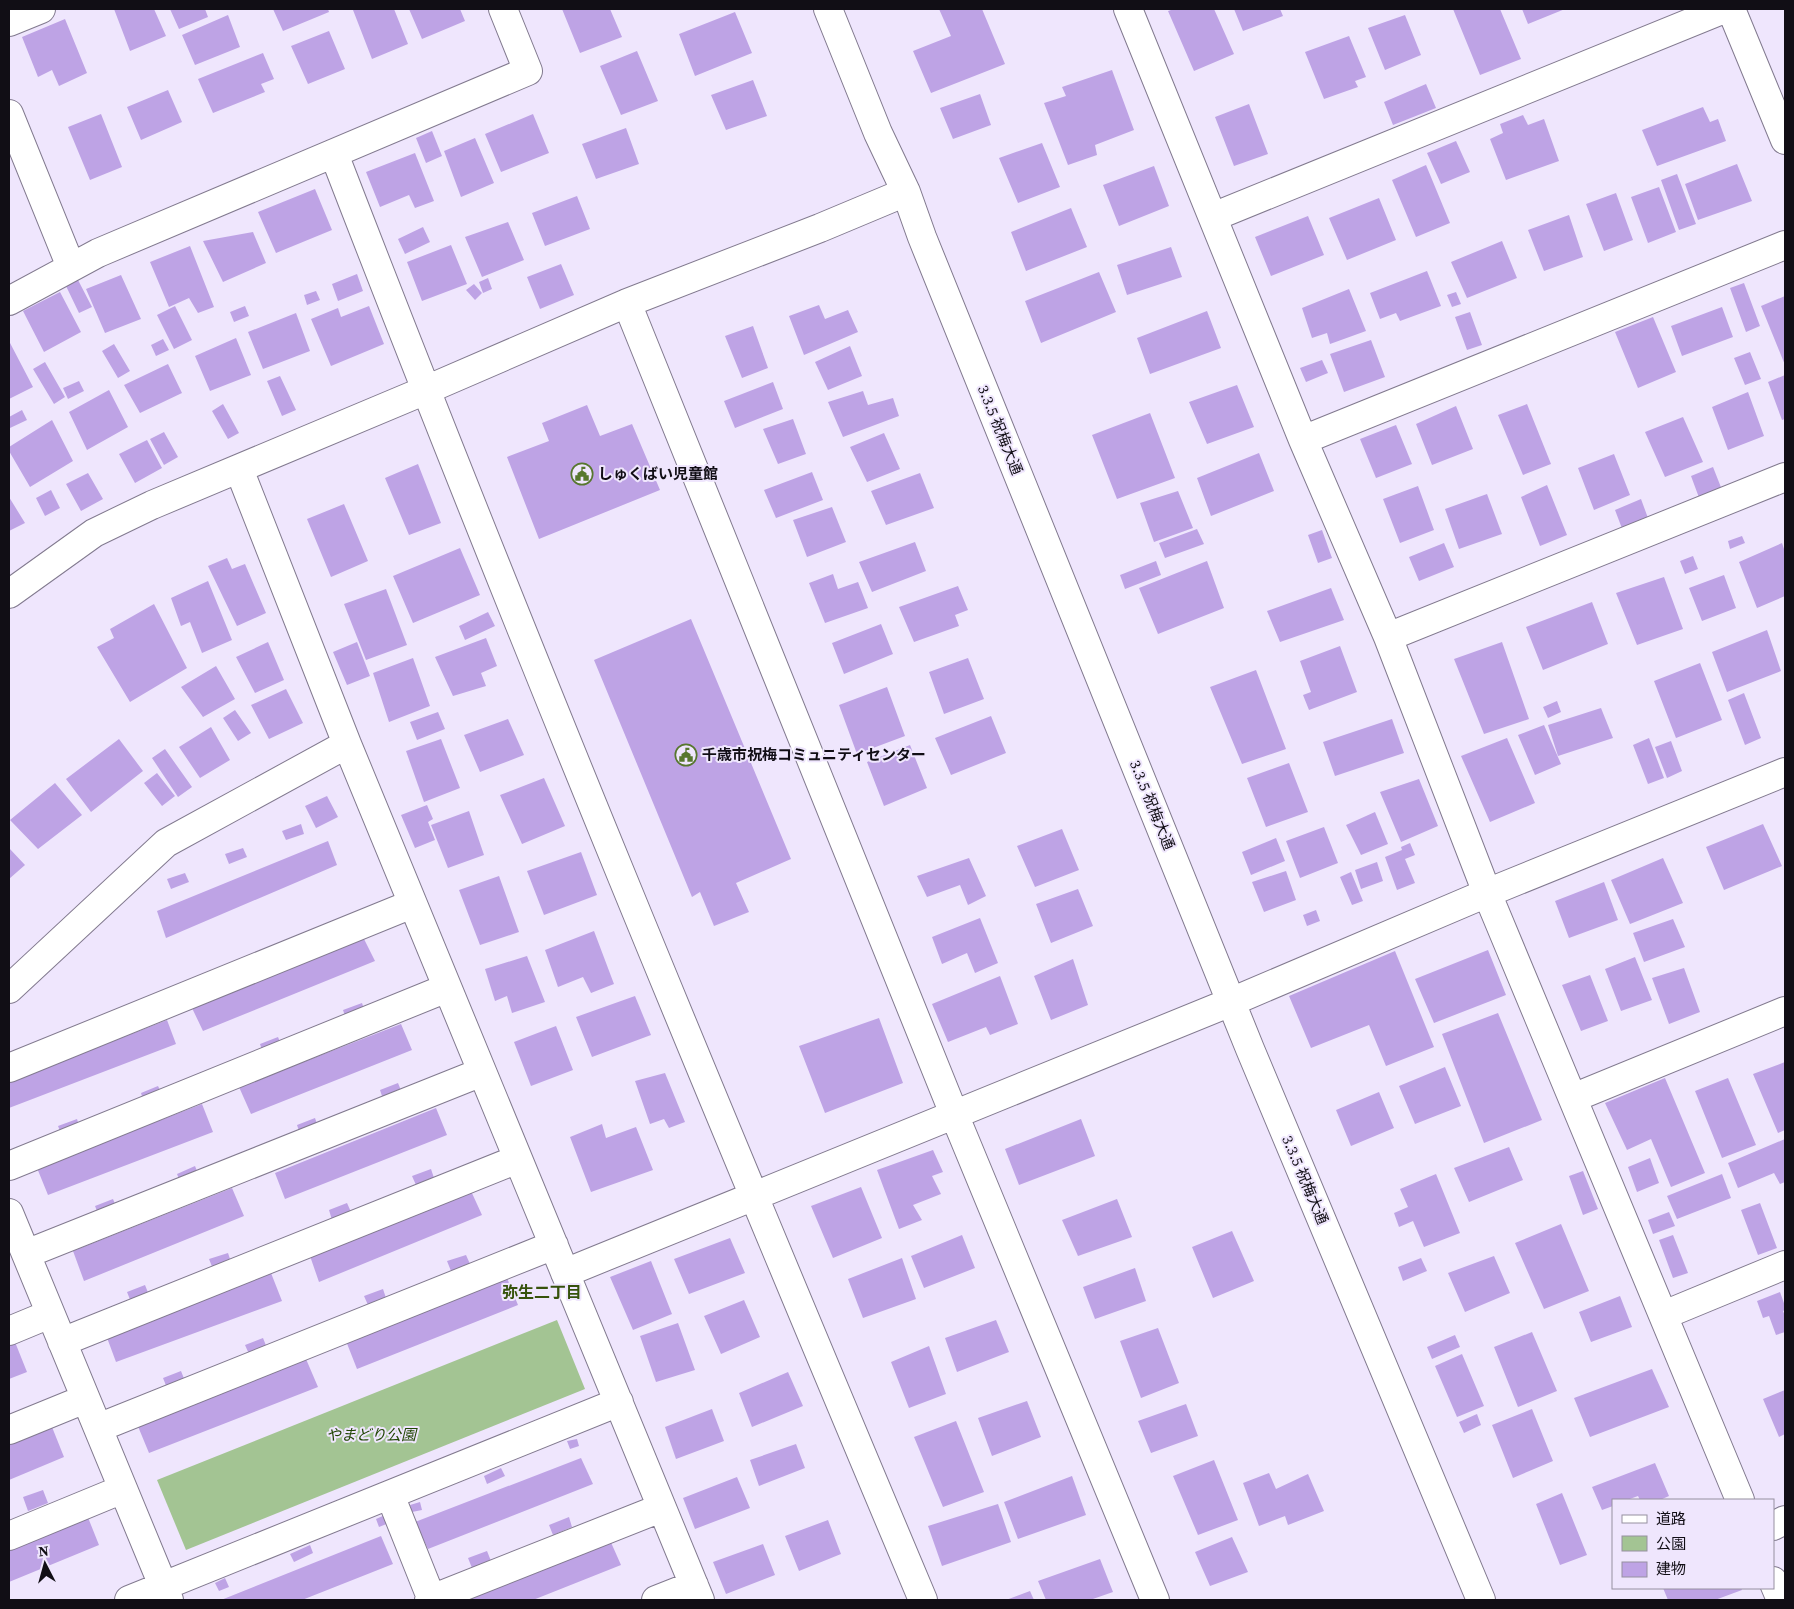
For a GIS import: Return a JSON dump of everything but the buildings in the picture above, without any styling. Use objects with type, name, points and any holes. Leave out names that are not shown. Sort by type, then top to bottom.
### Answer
[{"type":"street","points":[[9,22],[41,9]]},
{"type":"street","points":[[9,301],[98,253],[528,72],[503,9]]},
{"type":"street","name":"3.3.5 祝梅大通","points":[[828,9],[878,133],[906,192],[1231,1002],[1481,1600]]},
{"type":"street","points":[[1128,9],[1303,440],[1388,637],[1487,893],[1740,1499]]},
{"type":"street","points":[[1212,216],[1724,9]]},
{"type":"street","points":[[1731,9],[1785,140]]},
{"type":"street","points":[[9,114],[71,267]]},
{"type":"street","points":[[334,154],[426,390],[753,1196],[923,1600]]},
{"type":"street","points":[[9,594],[94,532],[152,505],[239,470],[627,303],[820,228],[906,192]]},
{"type":"street","points":[[1303,440],[1785,245]]},
{"type":"street","points":[[627,303],[954,1114],[1155,1600]]},
{"type":"street","points":[[239,470],[412,904],[697,1593],[656,1600]]},
{"type":"street","points":[[1388,637],[1785,477]]},
{"type":"street","points":[[9,989],[166,843],[347,744]]},
{"type":"street","points":[[565,1273],[1231,1002],[1487,893],[1785,772]]},
{"type":"street","points":[[9,1068],[412,904]]},
{"type":"street","points":[[9,1166],[447,988]]},
{"type":"street","points":[[1573,1098],[1785,1011]]},
{"type":"street","points":[[166,1593],[15,1234],[482,1072]]},
{"type":"street","points":[[62,1342],[518,1159]]},
{"type":"street","points":[[98,1428],[554,1245]]},
{"type":"street","points":[[1664,1315],[1785,1265]]},
{"type":"street","points":[[9,1331],[50,1314]]},
{"type":"street","points":[[9,1430],[85,1398]]},
{"type":"street","points":[[129,1600],[166,1593],[390,1495],[619,1402]]},
{"type":"street","points":[[9,1536],[123,1489]]},
{"type":"street","points":[[390,1495],[431,1600],[662,1508]]},
{"type":"street","points":[[1774,1582],[1781,1600]]},
{"type":"green space","name":"やまどり公園","points":[[557,1320],[585,1389],[186,1550],[157,1480]]},
{"type":"place","name":"しゅくばい児童館","points":[[582,474]]},
{"type":"place","name":"千歳市祝梅コミュニティセンター","points":[[686,755]]},
{"type":"district","name":"弥生二丁目","points":[[542,1292]]}]
